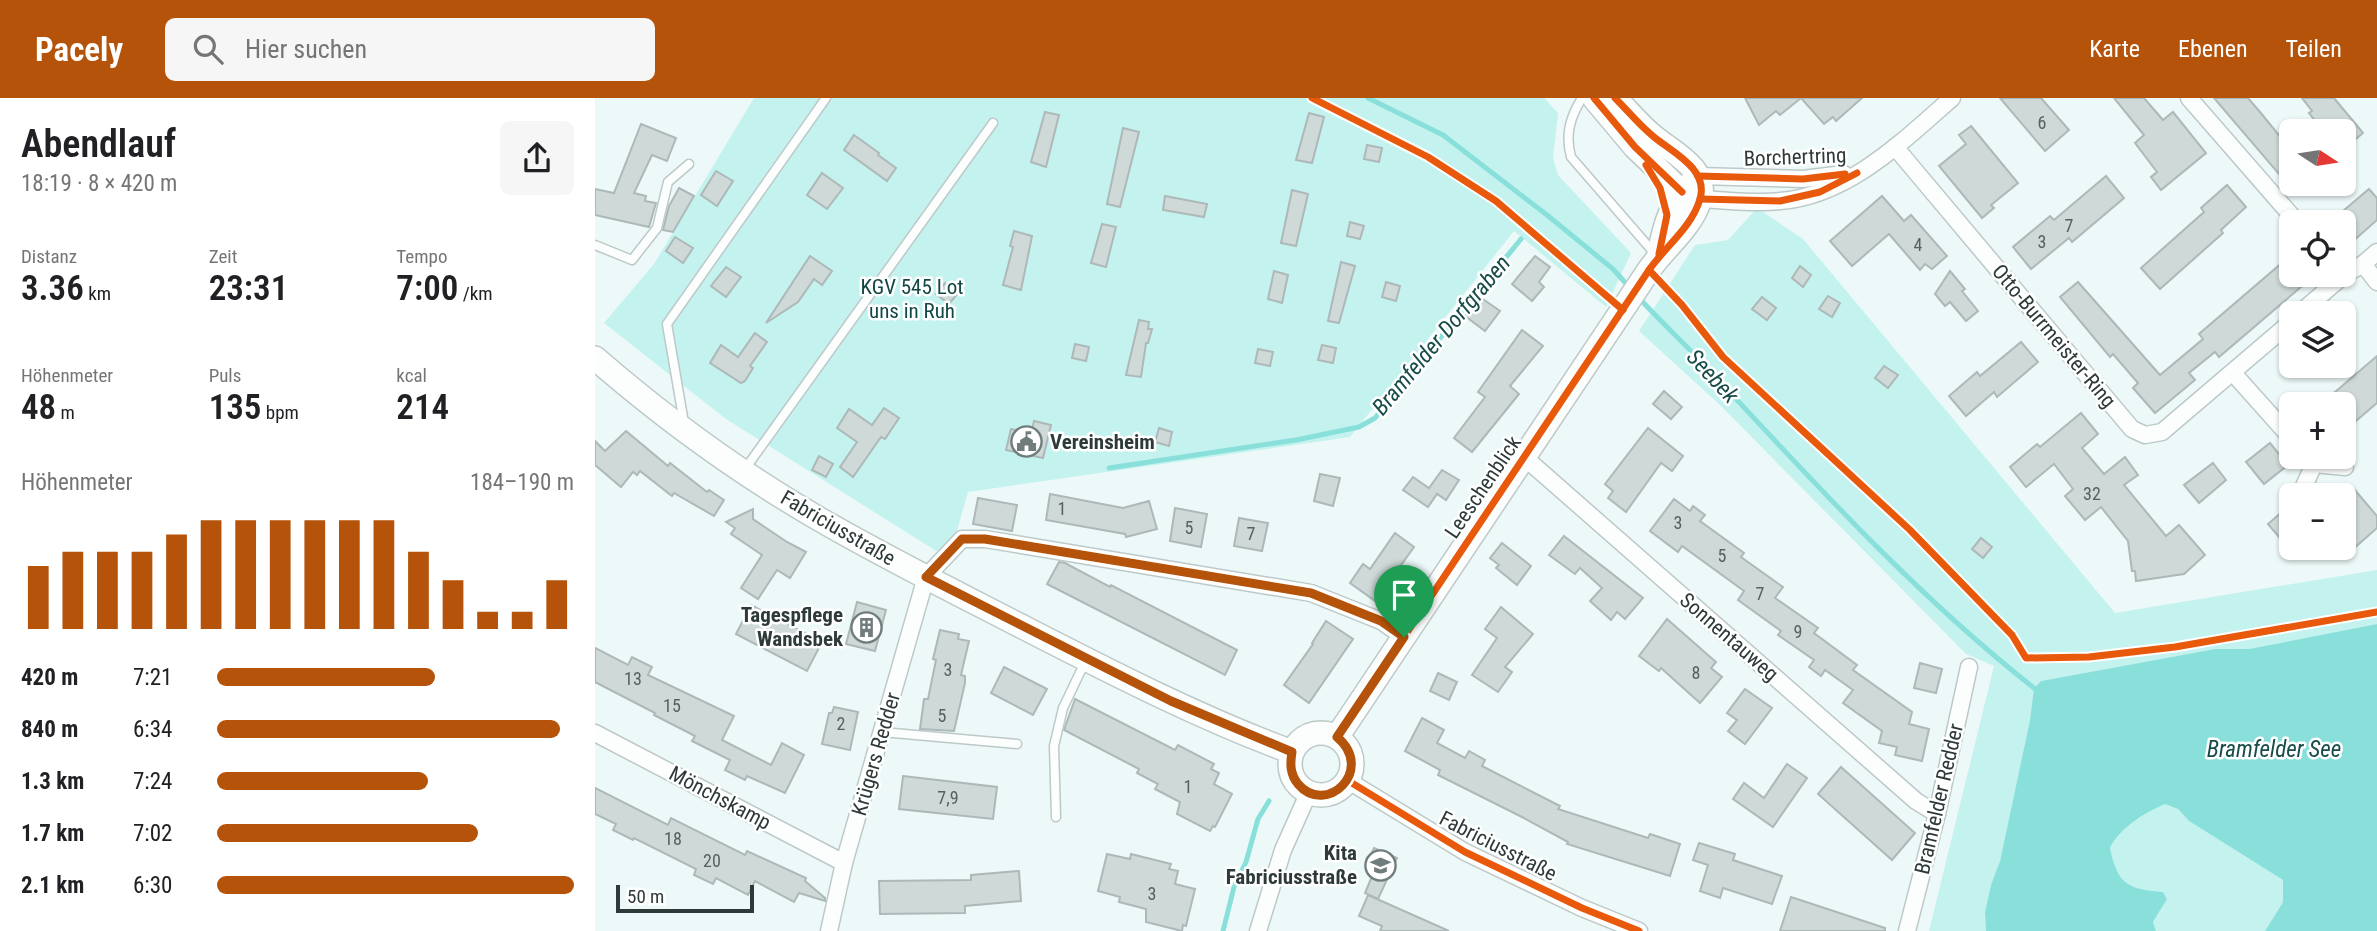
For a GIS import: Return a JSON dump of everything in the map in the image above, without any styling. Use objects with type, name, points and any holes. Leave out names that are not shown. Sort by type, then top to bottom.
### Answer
[{"type":"street","points":[[1594,98],[1635,147],[1660,188],[1667,215]]},
{"type":"street","points":[[1615,98],[1653,137],[1687,162],[1693,189]]},
{"type":"street","name":"Borchertring","points":[[1693,189],[1780,201],[1820,192],[1857,173],[1895,147],[1952,98]]},
{"type":"street","points":[[2189,98],[2287,210]]},
{"type":"street","points":[[1635,147],[1693,189]]},
{"type":"street","name":"Otto-Burrmeister-Ring","points":[[1895,147],[2132,429],[2145,435],[2162,432],[2279,333]]},
{"type":"street","name":"Borchertring","points":[[1693,189],[1857,173]]},
{"type":"street","name":"Leeschenblick","points":[[1337,737],[1658,257],[1684,228],[1693,189]]},
{"type":"street","points":[[1667,215],[1693,189]]},
{"type":"street","name":"Leeschenblick","points":[[1658,257],[1667,215]]},
{"type":"street","points":[[2356,268],[2377,252]]},
{"type":"street","points":[[2363,264],[2377,282]]},
{"type":"street","points":[[2314,301],[2330,287]]},
{"type":"street","name":"Fabriciusstraße","points":[[595,358],[633,391],[743,472],[813,516],[926,577],[1171,701],[1292,752]]},
{"type":"street","points":[[2233,373],[2279,425]]},
{"type":"street","name":"Sonnentauweg","points":[[1524,457],[1916,802],[1937,814]]},
{"type":"street","points":[[926,577],[962,539],[985,539],[1311,593],[1381,621],[1404,637]]},
{"type":"street","name":"Krügers Redder","points":[[829,931],[844,863],[926,577]]},
{"type":"street","name":"Bramfelder Redder","points":[[1907,931],[1937,814],[1969,667]]},
{"type":"street","name":"Mönchskamp","points":[[595,733],[844,863]]},
{"type":"street","points":[[1329,734],[1337,737],[1350,753],[1352,763],[1347,780],[1339,790],[1329,794],[1309,792],[1301,787],[1291,771],[1292,752],[1303,738],[1311,735],[1329,734]]},
{"type":"street","name":"Fabriciusstraße","points":[[1347,780],[1465,852],[1582,908],[1639,931]]},
{"type":"street","points":[[1258,931],[1283,850],[1309,792]]},
{"type":"lane","points":[[685,429],[667,324],[826,98]]},
{"type":"lane","points":[[1582,98],[1571,116],[1568,147],[1571,157],[1658,257]]},
{"type":"lane","points":[[743,472],[993,123]]},
{"type":"lane","points":[[595,244],[632,260],[657,228],[668,181],[689,164]]},
{"type":"lane","points":[[1056,817],[1054,746],[1063,708],[1086,659]]},
{"type":"lane","points":[[882,732],[1017,744]]},
{"type":"green space","name":"KGV 545 Lot uns in Ruh","points":[[754,98],[1544,98],[1558,113],[1553,158],[1558,175],[1631,253],[1606,307],[1514,231],[1350,437],[968,492],[949,559],[726,419],[604,323],[654,264]]},
{"type":"green space","points":[[1757,208],[1803,239],[2115,613],[2377,570],[2377,624],[2249,649],[2215,649],[2041,681],[2034,688],[2030,720],[2000,861],[1985,912],[1986,931],[1929,931],[1994,666],[1966,654],[1719,404],[1639,331],[1695,245],[1728,240]]},
{"type":"green space","points":[[2165,804],[2178,809],[2189,821],[2283,880],[2283,902],[2265,931],[2156,931],[2153,923],[2167,898],[2162,892],[2141,889],[2126,882],[2117,870],[2110,848],[2120,834],[2134,822]]},
{"type":"water","name":"Bramfelder See","points":[[2377,624],[2377,931],[2265,931],[2283,902],[2283,880],[2189,821],[2178,809],[2165,804],[2133,822],[2110,848],[2117,870],[2126,883],[2141,889],[2163,892],[2167,899],[2153,922],[2156,931],[1986,931],[1985,912],[2000,861],[2030,720],[2034,688],[2041,681],[2215,649],[2249,649]]},
{"type":"building","points":[[1745,98],[1801,98],[1780,115],[1776,111],[1759,125]]},
{"type":"building","points":[[1801,98],[1862,98],[1836,121],[1833,117],[1824,124]]},
{"type":"building","points":[[2000,98],[2041,98],[2069,130],[2045,151]]},
{"type":"building","points":[[2114,98],[2144,98],[2163,120],[2173,112],[2206,153],[2161,190],[2151,177],[2157,172],[2135,143],[2144,135]]},
{"type":"building","points":[[2214,98],[2248,98],[2260,112],[2279,135],[2279,174]]},
{"type":"building","points":[[2302,98],[2334,98],[2351,119],[2314,119],[2309,113],[2312,111]]},
{"type":"building","points":[[1045,112],[1059,115],[1046,167],[1031,162]]},
{"type":"building","points":[[1309,113],[1324,117],[1312,163],[1296,160]]},
{"type":"building","points":[[641,124],[676,138],[667,161],[652,155],[634,193],[646,196],[645,201],[656,203],[649,227],[595,215],[595,189],[614,193]]},
{"type":"building","points":[[2356,125],[2363,133],[2356,139]]},
{"type":"building","points":[[1971,126],[2018,183],[1991,205],[1994,208],[1982,218],[1939,166],[1966,144],[1959,135]]},
{"type":"building","points":[[1123,128],[1139,132],[1120,207],[1107,204]]},
{"type":"building","points":[[854,135],[896,168],[887,181],[844,150]]},
{"type":"building","points":[[1367,145],[1382,148],[1379,162],[1364,159]]},
{"type":"building","points":[[716,171],[733,181],[717,206],[701,195]]},
{"type":"building","points":[[822,173],[843,188],[827,209],[807,195]]},
{"type":"building","points":[[2106,176],[2124,198],[2072,242],[2069,238],[2031,269],[2013,247],[2050,216],[2054,220]]},
{"type":"building","points":[[2227,185],[2246,207],[2221,230],[2223,233],[2160,289],[2141,268],[2204,212],[2201,208]]},
{"type":"building","points":[[679,188],[694,196],[673,232],[663,230],[669,206]]},
{"type":"building","points":[[2369,189],[2377,198],[2377,220],[2356,239],[2356,210],[2344,210]]},
{"type":"building","points":[[1292,190],[1308,194],[1296,246],[1281,243]]},
{"type":"building","points":[[1165,196],[1207,204],[1204,217],[1163,210]]},
{"type":"building","points":[[1882,196],[1904,221],[1911,215],[1947,256],[1932,269],[1925,264],[1920,270],[1889,234],[1852,266],[1830,241]]},
{"type":"building","points":[[1350,222],[1364,226],[1360,239],[1347,236]]},
{"type":"building","points":[[1102,224],[1116,227],[1106,267],[1091,263]]},
{"type":"building","points":[[1014,231],[1032,236],[1021,290],[1003,285],[1013,247],[1010,246]]},
{"type":"building","points":[[675,237],[693,248],[683,263],[666,251]]},
{"type":"building","points":[[810,256],[832,271],[822,285],[814,279],[798,302],[766,323]]},
{"type":"building","points":[[1535,256],[1550,267],[1539,282],[1544,287],[1532,301],[1512,284]]},
{"type":"building","points":[[1341,262],[1355,266],[1339,323],[1328,321]]},
{"type":"building","points":[[2279,265],[2279,287],[2301,287],[2285,301],[2279,301],[2279,306],[2219,357],[2215,352],[2189,373],[2195,380],[2155,413],[2133,388],[2138,383],[2113,354],[2110,357],[2060,297],[2078,282],[2160,375],[2203,339],[2199,334]]},
{"type":"building","points":[[1800,266],[1811,275],[1803,287],[1792,278]]},
{"type":"building","points":[[726,267],[741,277],[726,297],[711,286]]},
{"type":"building","points":[[1274,271],[1288,275],[1282,303],[1268,299]]},
{"type":"building","points":[[1950,271],[1978,311],[1966,321],[1950,302],[1945,306],[1935,294]]},
{"type":"building","points":[[1386,282],[1400,286],[1396,301],[1382,297]]},
{"type":"building","points":[[945,283],[958,293],[949,304],[936,294]]},
{"type":"building","points":[[1828,296],[1840,303],[1832,317],[1819,309]]},
{"type":"building","points":[[1480,297],[1500,311],[1485,331],[1465,316]]},
{"type":"building","points":[[1762,297],[1776,308],[1767,320],[1752,309]]},
{"type":"building","points":[[1139,320],[1149,322],[1148,329],[1152,329],[1146,343],[1141,377],[1126,375]]},
{"type":"building","points":[[1522,330],[1543,346],[1510,386],[1519,394],[1472,452],[1454,438],[1485,397],[1478,392]]},
{"type":"building","points":[[755,333],[767,342],[750,366],[753,368],[745,381],[741,383],[710,363],[721,345],[738,357]]},
{"type":"building","points":[[2021,342],[2038,362],[1997,397],[1994,392],[1966,416],[1949,396],[1977,372],[1980,376]]},
{"type":"building","points":[[1075,344],[1089,347],[1086,361],[1072,358]]},
{"type":"building","points":[[1322,345],[1336,348],[1333,363],[1318,360]]},
{"type":"building","points":[[1258,349],[1273,352],[1270,366],[1255,363]]},
{"type":"building","points":[[2377,356],[2377,403],[2356,421],[2356,392],[2335,392],[2351,378],[2356,378],[2356,374]]},
{"type":"building","points":[[1884,366],[1898,375],[1888,388],[1875,378]]},
{"type":"building","points":[[1664,391],[1682,407],[1671,419],[1653,404]]},
{"type":"building","points":[[884,408],[899,418],[885,439],[881,437],[853,477],[840,467],[857,442],[837,428],[849,409],[872,425]]},
{"type":"building","points":[[2081,413],[2098,434],[2082,448],[2104,474],[2125,457],[2138,475],[2124,485],[2166,536],[2179,525],[2205,555],[2184,574],[2136,581],[2128,541],[2101,507],[2085,520],[2065,496],[2073,489],[2054,464],[2026,487],[2010,467],[2037,444],[2040,447]]},
{"type":"building","name":"Vereinsheim","points":[[1034,421],[1051,425],[1043,458],[1006,450],[1011,429],[1031,434]]},
{"type":"building","points":[[1159,428],[1172,432],[1169,446],[1155,442]]},
{"type":"building","points":[[1648,428],[1683,456],[1672,471],[1661,463],[1626,512],[1608,498],[1613,491],[1605,484]]},
{"type":"building","points":[[626,431],[668,466],[670,463],[707,492],[709,490],[724,500],[714,516],[674,493],[672,496],[640,471],[637,475],[633,472],[621,487],[595,465],[595,441],[605,451]]},
{"type":"building","points":[[2270,443],[2279,454],[2279,469],[2283,469],[2264,484],[2246,462]]},
{"type":"building","points":[[819,456],[833,464],[826,477],[812,470]]},
{"type":"building","points":[[2213,463],[2226,480],[2199,503],[2184,485]]},
{"type":"building","points":[[1442,470],[1459,480],[1446,500],[1437,494],[1428,507],[1403,490],[1413,477],[1429,488]]},
{"type":"building","points":[[1320,474],[1340,478],[1333,506],[1314,501]]},
{"type":"building","points":[[2356,491],[2377,516],[2377,528],[2356,546]]},
{"type":"building","points":[[1050,494],[1123,508],[1149,501],[1157,529],[1126,537],[1125,534],[1046,520]]},
{"type":"building","points":[[978,498],[1017,505],[1012,531],[973,524]]},
{"type":"building","points":[[1674,499],[1690,511],[1693,506],[1705,515],[1700,521],[1744,553],[1741,557],[1783,587],[1775,598],[1818,628],[1814,633],[1857,665],[1853,670],[1912,712],[1909,724],[1929,729],[1922,761],[1895,755],[1897,747],[1879,743],[1882,731],[1843,703],[1853,690],[1825,670],[1821,676],[1809,667],[1814,660],[1778,635],[1781,631],[1738,600],[1744,591],[1682,546],[1678,552],[1650,531]]},
{"type":"building","points":[[1175,508],[1207,514],[1201,547],[1170,541]]},
{"type":"building","points":[[753,509],[753,519],[806,552],[790,578],[777,570],[758,599],[741,588],[762,555],[731,534],[735,528],[726,522]]},
{"type":"building","points":[[2279,514],[2279,537],[2268,524]]},
{"type":"building","points":[[1239,518],[1268,523],[1262,551],[1234,546]]},
{"type":"building","points":[[1395,533],[1414,547],[1389,582],[1391,584],[1378,603],[1350,583],[1363,564],[1370,569]]},
{"type":"building","points":[[1564,536],[1643,598],[1625,619],[1617,612],[1611,620],[1590,601],[1602,588],[1580,568],[1575,574],[1549,555]]},
{"type":"building","points":[[1981,538],[1992,547],[1983,558],[1972,549]]},
{"type":"building","points":[[1502,543],[1531,566],[1517,585],[1496,568],[1499,565],[1490,558]]},
{"type":"building","points":[[1059,562],[1110,587],[1111,585],[1237,650],[1225,675],[1047,584]]},
{"type":"building","name":"Tagespflege Wandsbek","points":[[857,602],[886,610],[875,651],[846,644]]},
{"type":"building","points":[[751,605],[822,642],[807,671],[736,634]]},
{"type":"building","points":[[1501,607],[1533,634],[1505,667],[1512,672],[1498,692],[1472,675],[1497,638],[1485,629]]},
{"type":"building","points":[[1667,619],[1716,662],[1711,668],[1722,677],[1700,703],[1661,668],[1659,671],[1639,656]]},
{"type":"building","points":[[1326,621],[1353,639],[1309,703],[1284,685]]},
{"type":"building","points":[[940,630],[959,634],[958,639],[969,641],[961,675],[965,676],[965,683],[954,731],[920,729]]},
{"type":"building","points":[[595,648],[628,665],[632,657],[652,667],[648,675],[734,716],[722,740],[771,765],[782,743],[804,755],[785,793],[747,776],[745,780],[725,770],[730,760],[692,741],[695,736],[595,682]]},
{"type":"building","points":[[1920,663],[1942,669],[1936,693],[1914,688]]},
{"type":"building","points":[[1004,667],[1047,689],[1033,715],[991,693]]},
{"type":"building","points":[[1438,673],[1457,682],[1449,700],[1430,691]]},
{"type":"building","points":[[1745,689],[1772,708],[1745,744],[1728,731],[1737,720],[1727,713]]},
{"type":"building","points":[[1075,699],[1175,750],[1178,745],[1214,764],[1211,769],[1219,773],[1214,784],[1232,794],[1215,827],[1210,831],[1177,814],[1180,802],[1155,789],[1158,784],[1137,773],[1139,769],[1064,730]]},
{"type":"building","points":[[834,707],[858,712],[850,750],[822,744],[829,713],[832,713]]},
{"type":"building","points":[[1422,718],[1444,730],[1437,743],[1465,758],[1469,751],[1485,760],[1482,766],[1560,806],[1558,809],[1648,838],[1650,834],[1680,844],[1670,876],[1567,844],[1568,842],[1522,817],[1438,775],[1440,770],[1405,751]]},
{"type":"building","points":[[1787,764],[1807,778],[1773,827],[1733,799],[1744,783],[1764,798]]},
{"type":"building","points":[[1841,767],[1915,833],[1892,860],[1818,794]]},
{"type":"building","points":[[903,776],[997,787],[993,819],[899,809]]},
{"type":"building","points":[[595,788],[668,825],[671,818],[745,855],[747,851],[806,878],[805,881],[825,898],[825,901],[799,893],[794,902],[755,881],[748,895],[716,878],[713,884],[694,875],[696,869],[613,830],[616,824],[595,814]]},
{"type":"building","points":[[1699,843],[1735,854],[1733,860],[1782,876],[1772,904],[1723,888],[1720,898],[1700,891],[1708,865],[1693,860]]},
{"type":"building","points":[[1374,848],[1397,858],[1378,899],[1365,893],[1375,869],[1366,865]]},
{"type":"building","points":[[1107,854],[1130,859],[1131,854],[1171,864],[1169,869],[1178,871],[1175,884],[1195,889],[1186,926],[1183,925],[1182,931],[1146,922],[1146,909],[1119,902],[1120,897],[1098,891]]},
{"type":"building","points":[[1019,871],[1021,901],[965,906],[965,913],[880,914],[879,881],[971,880],[971,875]]},
{"type":"building","points":[[1368,895],[1449,931],[1380,931],[1382,926],[1359,916]]},
{"type":"building","points":[[1791,897],[1885,928],[1885,931],[1780,931]]},
{"type":"waterway","name":"Seebek","points":[[1368,98],[1443,135],[1547,215],[1613,269],[1630,288]]},
{"type":"waterway","name":"Bramfelder Dorfgraben","points":[[1109,468],[1296,440],[1359,427],[1375,418],[1521,239]]},
{"type":"waterway","name":"Seebek","points":[[1639,298],[1908,577],[1991,653],[2034,688]]},
{"type":"waterway","points":[[1223,931],[1234,887],[1246,862],[1258,819],[1269,801]]},
{"type":"cycle path","points":[[1312,98],[1428,157],[1496,201],[1623,310]]},
{"type":"cycle path","points":[[1594,98],[1635,147],[1682,192]]},
{"type":"cycle path","points":[[1337,737],[1655,261],[1685,228],[1696,209],[1701,188],[1694,170],[1649,133],[1615,98]]},
{"type":"cycle path","points":[[1646,165],[1660,188],[1667,215],[1659,254]]},
{"type":"cycle path","points":[[1700,199],[1780,201],[1820,192],[1857,173]]},
{"type":"cycle path","points":[[1698,176],[1803,179],[1845,174]]},
{"type":"cycle path","points":[[1649,270],[1682,305],[1723,357],[1910,530],[2012,635],[2026,658],[2089,657],[2175,647],[2377,612]]},
{"type":"cycle path","points":[[1205,716],[1292,752]]},
{"type":"cycle path","points":[[1347,780],[1465,852],[1582,908],[1639,931]]},
{"type":"place","name":"Vereinsheim","points":[[1027,442]]},
{"type":"place","name":"Tagespflege Wandsbek","points":[[866,627]]},
{"type":"place","name":"Kita Fabriciusstraße","points":[[1380,865]]},
{"type":"route","points":[[962,539],[985,539],[1311,593],[1381,621],[1404,637],[1337,737],[1345,744],[1352,763],[1346,783],[1339,790],[1319,795],[1301,787],[1295,780],[1290,762],[1292,752],[1171,701],[926,577],[962,539]]}]
